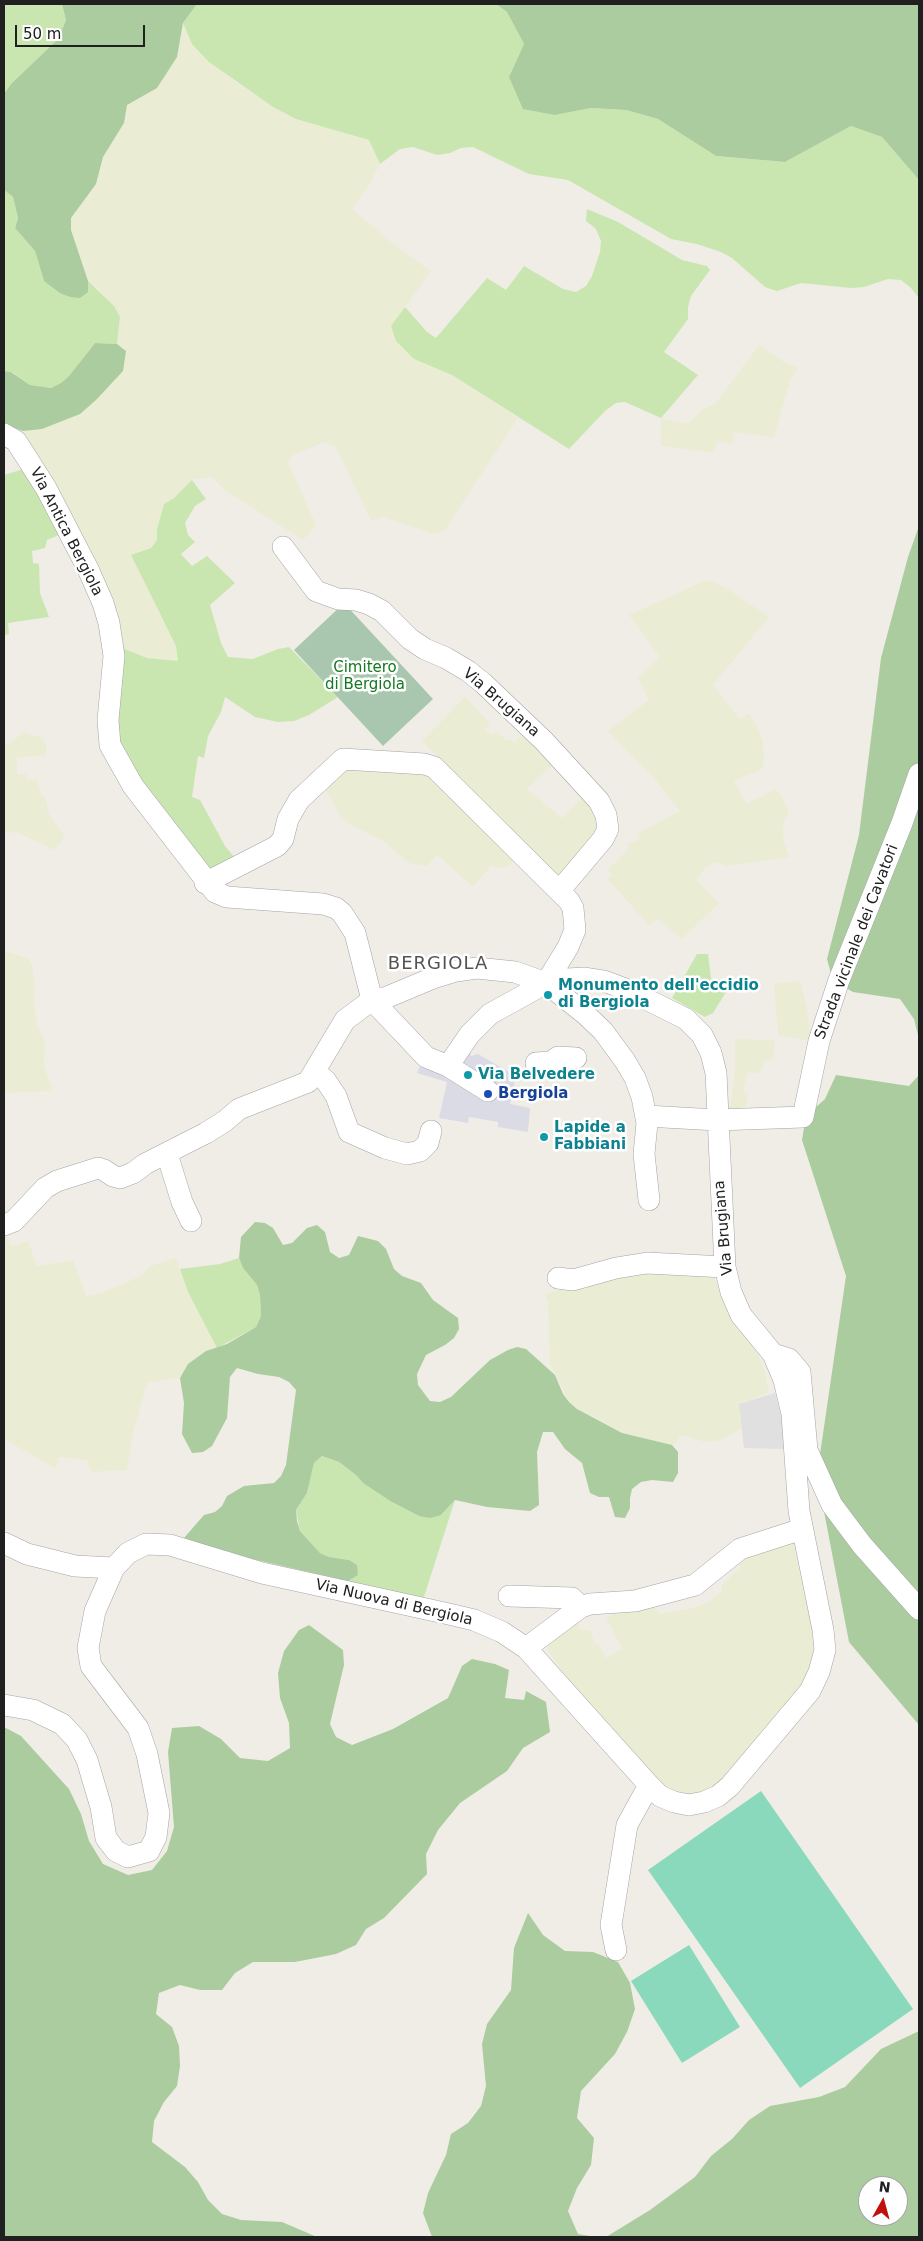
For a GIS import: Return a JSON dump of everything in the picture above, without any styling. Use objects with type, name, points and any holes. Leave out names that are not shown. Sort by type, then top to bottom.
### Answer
[{"type":"street","name":"Via Antica Bergiola","points":[[4,434],[16,441],[46,488],[88,569],[103,603],[109,623],[114,656],[108,720],[110,745],[133,786],[205,883],[214,892],[227,897],[323,904],[336,908],[342,913],[355,933],[372,1000]]},
{"type":"street","name":"Via Brugiana","points":[[283,547],[316,591],[338,599],[356,600],[382,611],[410,639],[425,650],[446,658],[468,671],[483,683],[544,741],[599,801],[606,815],[608,829],[603,839],[560,890]]},
{"type":"street","points":[[205,883],[277,846],[283,839],[288,819],[299,800],[343,759],[424,764],[434,767],[560,890],[573,908],[575,930],[568,947],[546,983]]},
{"type":"street","name":"Strada vicinale dei Cavatori","points":[[717,1120],[803,1116],[819,1041],[839,980],[902,823],[919,774]]},
{"type":"street","name":"Via Brugiana","points":[[372,1000],[385,998],[448,973],[477,968],[515,972],[546,983],[584,1013],[603,1031],[635,1078],[646,1116],[644,1154],[649,1200]]},
{"type":"street","name":"Via Brugiana","points":[[448,1066],[481,1020],[546,983],[585,978],[604,981],[628,990],[686,1019],[702,1035],[711,1053],[716,1074],[725,1267],[731,1292],[741,1315],[773,1354],[784,1380],[792,1414],[802,1529]]},
{"type":"street","points":[[4,1225],[14,1221],[45,1188],[57,1181],[98,1168],[120,1178],[133,1173],[145,1164],[213,1129],[239,1109],[308,1082],[330,1043],[346,1020],[372,1000],[426,1057],[448,1066],[488,1091]]},
{"type":"street","points":[[536,1063],[551,1062],[558,1057],[576,1058]]},
{"type":"street","points":[[315,1072],[326,1081],[336,1096],[349,1132],[386,1148],[407,1154],[420,1151],[428,1143],[432,1131]]},
{"type":"street","points":[[646,1116],[717,1120]]},
{"type":"street","points":[[167,1154],[182,1202],[191,1221]]},
{"type":"street","points":[[558,1278],[573,1280],[616,1268],[647,1263],[725,1267]]},
{"type":"street","points":[[773,1354],[788,1359],[800,1372],[807,1450],[832,1505],[862,1545],[919,1609]]},
{"type":"street","points":[[526,1648],[581,1607],[590,1604],[635,1601],[695,1585],[740,1549],[802,1529]]},
{"type":"street","name":"Via Nuova di Bergiola","points":[[4,1705],[34,1710],[62,1724],[77,1740],[87,1760],[101,1807],[106,1838],[116,1851],[128,1857],[149,1851],[156,1837],[159,1813],[147,1754],[138,1728],[91,1666],[88,1648],[95,1611],[114,1568],[128,1553],[146,1544],[170,1545],[262,1573],[474,1620],[502,1632],[526,1648],[660,1796],[674,1802],[689,1805],[704,1802],[718,1796],[730,1786],[810,1691],[819,1672],[825,1650],[818,1601],[802,1529]]},
{"type":"street","points":[[4,1543],[27,1554],[75,1566],[114,1568]]},
{"type":"street","points":[[509,1596],[572,1598],[581,1607]]},
{"type":"street","points":[[616,1950],[610,1925],[627,1826],[649,1785]]},
{"type":"green space","points":[[4,4],[62,4],[66,20],[59,38],[11,84],[4,94]]},
{"type":"green space","points":[[62,4],[197,4],[183,23],[177,57],[157,88],[127,105],[124,123],[103,157],[96,184],[71,218],[71,230],[88,281],[88,292],[80,298],[60,293],[44,281],[35,251],[15,228],[18,218],[13,197],[4,190],[4,94],[11,84],[59,38],[66,20]]},
{"type":"green space","points":[[197,4],[496,4],[507,12],[524,44],[509,77],[555,115],[591,108],[626,110],[658,119],[716,156],[785,162],[851,126],[882,137],[919,180],[919,309],[918,297],[901,280],[888,279],[864,287],[851,288],[801,283],[777,291],[765,287],[732,258],[721,252],[697,244],[671,239],[568,180],[529,174],[473,147],[461,148],[450,153],[437,155],[413,147],[400,149],[380,164],[369,140],[296,119],[273,107],[209,62],[192,44],[183,23]]},
{"type":"green space","points":[[496,4],[919,4],[919,180],[882,137],[851,126],[785,162],[716,156],[658,119],[626,110],[591,108],[555,115],[523,109],[509,77],[524,44],[507,12]]},
{"type":"green space","points":[[183,23],[192,44],[230,78],[273,107],[296,119],[369,140],[380,164],[368,187],[352,209],[396,246],[431,271],[391,326],[414,359],[452,375],[518,418],[445,530],[434,534],[383,517],[371,521],[336,447],[325,442],[294,454],[288,462],[316,525],[303,540],[226,491],[211,477],[192,480],[174,498],[164,504],[157,529],[157,540],[151,548],[131,555],[176,646],[178,662],[147,658],[120,647],[57,494],[23,431],[42,429],[126,351],[117,344],[120,317],[97,288],[88,281],[71,230],[70,218],[96,184],[103,157],[124,123],[127,105],[157,87],[177,57]]},
{"type":"green space","points":[[4,190],[13,197],[18,218],[15,228],[35,251],[44,281],[88,292],[88,281],[114,306],[120,317],[117,344],[95,343],[69,376],[51,388],[30,385],[12,372],[4,371]]},
{"type":"green space","points":[[587,209],[618,222],[682,260],[707,266],[710,270],[691,296],[688,307],[688,319],[664,352],[698,375],[661,418],[625,402],[616,403],[605,411],[569,449],[452,375],[414,359],[396,341],[391,326],[405,307],[427,332],[436,338],[487,278],[506,290],[524,266],[563,289],[576,292],[586,286],[592,276],[600,252],[601,241],[596,229],[586,221]]},
{"type":"green space","points":[[95,343],[117,344],[126,351],[123,371],[96,400],[80,414],[42,429],[23,431],[4,424],[4,371],[11,372],[30,385],[51,388],[69,376]]},
{"type":"green space","points":[[759,345],[784,362],[798,368],[790,380],[774,438],[734,432],[732,444],[717,441],[714,453],[661,446],[661,418],[687,424],[702,410],[715,404]]},
{"type":"green space","points":[[27,468],[61,534],[47,540],[45,548],[32,551],[33,563],[39,564],[40,593],[49,617],[8,623],[9,634],[4,635],[4,475]]},
{"type":"green space","points":[[192,480],[206,499],[195,506],[185,523],[188,535],[195,542],[181,554],[192,566],[207,556],[235,583],[210,605],[221,643],[228,657],[253,659],[278,649],[289,647],[338,697],[309,715],[294,721],[278,722],[255,717],[225,697],[221,712],[208,736],[204,758],[198,756],[192,797],[200,800],[225,846],[236,859],[205,875],[142,792],[119,740],[114,720],[120,647],[147,658],[178,661],[176,646],[131,555],[151,548],[157,540],[157,529],[164,504],[174,498]]},
{"type":"green space","points":[[919,526],[919,1039],[914,1019],[900,999],[853,992],[833,981],[827,959],[859,835],[881,658],[908,557]]},
{"type":"green space","points":[[707,580],[725,587],[769,617],[713,685],[740,719],[749,713],[758,728],[763,742],[764,765],[760,770],[734,781],[747,804],[775,789],[782,796],[789,813],[783,824],[783,836],[789,857],[728,866],[715,862],[706,867],[696,880],[719,903],[682,939],[658,919],[649,925],[607,879],[612,875],[608,870],[629,848],[627,844],[641,839],[638,833],[680,811],[653,777],[608,731],[649,700],[638,679],[660,657],[629,615]]},
{"type":"green space","name":"Cimitero di Bergiola","points":[[344,603],[433,699],[383,746],[294,650]]},
{"type":"green space","points":[[465,697],[490,723],[485,729],[491,735],[496,731],[507,741],[510,739],[514,743],[528,731],[557,761],[527,789],[562,818],[585,794],[599,813],[598,835],[561,882],[525,843],[422,741]]},
{"type":"green space","points":[[23,732],[40,737],[45,743],[47,750],[44,756],[17,757],[17,774],[26,774],[27,780],[37,779],[41,794],[45,797],[49,814],[65,837],[54,850],[19,833],[4,832],[4,743],[10,744]]},
{"type":"green space","points":[[345,768],[423,771],[517,856],[510,865],[503,868],[491,866],[473,887],[437,855],[427,866],[409,863],[383,841],[349,824],[340,815],[323,785]]},
{"type":"green space","points":[[4,951],[28,958],[32,965],[35,982],[34,1005],[38,1026],[45,1043],[44,1066],[53,1091],[9,1093],[4,1091]]},
{"type":"green space","points":[[697,954],[708,954],[711,979],[726,979],[731,984],[713,1013],[705,1017],[672,998]]},
{"type":"green space","points":[[800,981],[807,1008],[811,1041],[778,1035],[774,984]]},
{"type":"green space","points":[[735,1039],[775,1040],[773,1059],[764,1061],[760,1073],[748,1072],[743,1092],[748,1093],[745,1117],[729,1117],[735,1071]]},
{"type":"green space","points":[[836,1075],[909,1086],[919,1075],[919,1725],[849,1642],[817,1475],[846,1276],[802,1140],[806,1116],[825,1099]]},
{"type":"green space","points":[[255,1222],[265,1223],[273,1228],[283,1245],[292,1243],[307,1228],[317,1225],[325,1232],[330,1252],[339,1258],[349,1255],[358,1236],[378,1241],[386,1249],[394,1269],[402,1276],[421,1283],[433,1300],[458,1318],[459,1329],[454,1338],[426,1355],[417,1374],[418,1385],[430,1401],[440,1402],[451,1397],[490,1360],[508,1350],[517,1347],[526,1349],[555,1375],[563,1394],[577,1409],[622,1433],[672,1445],[678,1452],[678,1473],[673,1482],[652,1480],[641,1482],[632,1489],[630,1508],[625,1518],[615,1517],[609,1497],[599,1497],[590,1493],[582,1463],[565,1449],[553,1432],[543,1432],[537,1452],[539,1505],[530,1511],[487,1507],[455,1500],[441,1515],[430,1518],[419,1516],[390,1501],[363,1483],[339,1462],[322,1456],[314,1463],[307,1493],[296,1510],[297,1521],[300,1531],[320,1553],[329,1557],[349,1560],[357,1565],[358,1575],[348,1581],[222,1552],[184,1538],[204,1515],[215,1512],[222,1506],[227,1496],[244,1486],[274,1483],[281,1476],[286,1465],[296,1390],[289,1382],[279,1377],[237,1368],[230,1377],[227,1418],[212,1446],[203,1452],[192,1453],[182,1434],[184,1403],[180,1378],[188,1364],[206,1351],[227,1344],[256,1327],[261,1316],[260,1295],[257,1285],[243,1268],[239,1258],[241,1237]]},
{"type":"green space","points":[[5,1232],[11,1246],[28,1241],[37,1266],[73,1260],[86,1296],[104,1292],[141,1276],[150,1266],[176,1258],[188,1292],[217,1348],[206,1351],[188,1364],[180,1378],[147,1383],[133,1433],[127,1470],[91,1472],[87,1460],[59,1457],[56,1469],[4,1439]]},
{"type":"green space","points":[[239,1258],[243,1268],[257,1285],[260,1295],[261,1316],[256,1327],[217,1348],[188,1292],[180,1269],[220,1264]]},
{"type":"green space","points":[[626,1272],[713,1277],[716,1281],[722,1298],[758,1354],[765,1373],[769,1393],[739,1403],[741,1429],[718,1441],[705,1442],[681,1435],[676,1443],[672,1445],[622,1433],[595,1417],[586,1414],[569,1402],[550,1363],[548,1301],[545,1295],[557,1290],[582,1287]]},
{"type":"green space","points":[[322,1456],[339,1462],[363,1483],[390,1501],[419,1516],[441,1515],[455,1500],[423,1600],[348,1581],[357,1575],[349,1560],[329,1557],[320,1553],[300,1531],[296,1510],[307,1493],[314,1463]]},
{"type":"green space","points":[[791,1534],[816,1646],[809,1676],[720,1783],[703,1794],[679,1795],[659,1783],[569,1682],[548,1650],[549,1639],[578,1618],[580,1630],[590,1630],[595,1644],[598,1643],[606,1658],[622,1649],[606,1617],[612,1616],[613,1608],[650,1601],[660,1614],[693,1608],[710,1601],[721,1592],[722,1585],[741,1567],[733,1556]]},
{"type":"green space","points":[[309,1625],[343,1650],[344,1665],[330,1724],[336,1737],[352,1745],[393,1729],[448,1698],[462,1666],[472,1659],[495,1664],[509,1670],[505,1698],[524,1700],[526,1691],[546,1702],[550,1732],[523,1748],[507,1771],[460,1803],[438,1830],[426,1854],[427,1874],[384,1918],[366,1929],[356,1945],[336,1954],[295,1962],[253,1962],[235,1973],[222,1990],[200,1990],[180,1985],[159,1993],[156,2014],[172,2027],[179,2046],[180,2066],[177,2086],[164,2102],[154,2121],[152,2142],[185,2167],[198,2182],[208,2200],[222,2214],[241,2220],[282,2222],[317,2237],[4,2237],[4,1727],[21,1736],[69,1789],[81,1814],[89,1841],[103,1864],[128,1875],[152,1870],[167,1851],[174,1827],[168,1752],[172,1728],[199,1726],[221,1739],[240,1758],[268,1761],[290,1748],[289,1723],[280,1698],[278,1673],[284,1651],[299,1630]]},
{"type":"green space","points":[[761,1791],[913,2009],[800,2088],[648,1870]]},
{"type":"green space","points":[[528,1913],[543,1935],[565,1951],[593,1952],[618,1962],[630,1983],[635,2009],[627,2032],[615,2054],[581,2091],[577,2118],[594,2138],[591,2165],[577,2188],[568,2211],[578,2234],[596,2237],[432,2237],[423,2213],[428,2193],[446,2155],[451,2134],[468,2123],[481,2106],[486,2086],[482,2044],[487,2024],[511,1990],[514,1948]]},
{"type":"green space","points":[[689,1945],[740,2027],[682,2063],[631,1981]]},
{"type":"green space","points":[[919,2031],[919,2237],[606,2237],[650,2210],[695,2177],[711,2156],[732,2139],[749,2120],[770,2106],[819,2097],[845,2087],[881,2049]]},
{"type":"shaded area","name":"Via Belvedere","points":[[451,1047],[470,1050],[471,1056],[478,1054],[516,1076],[510,1104],[530,1108],[528,1132],[498,1127],[498,1122],[469,1117],[468,1123],[439,1118],[447,1082],[417,1073],[422,1061],[438,1055]]},
{"type":"shaded area","points":[[775,1393],[783,1423],[784,1449],[744,1448],[739,1404]]},
{"type":"place","name":"Monumento dell'eccidio di Bergiola","points":[[548,995]]},
{"type":"place","name":"Via Belvedere","points":[[468,1075]]},
{"type":"place","name":"Bergiola","points":[[488,1094]]},
{"type":"place","name":"Lapide a Fabbiani","points":[[544,1137]]},
{"type":"district","name":"BERGIOLA","points":[[438,964]]}]
